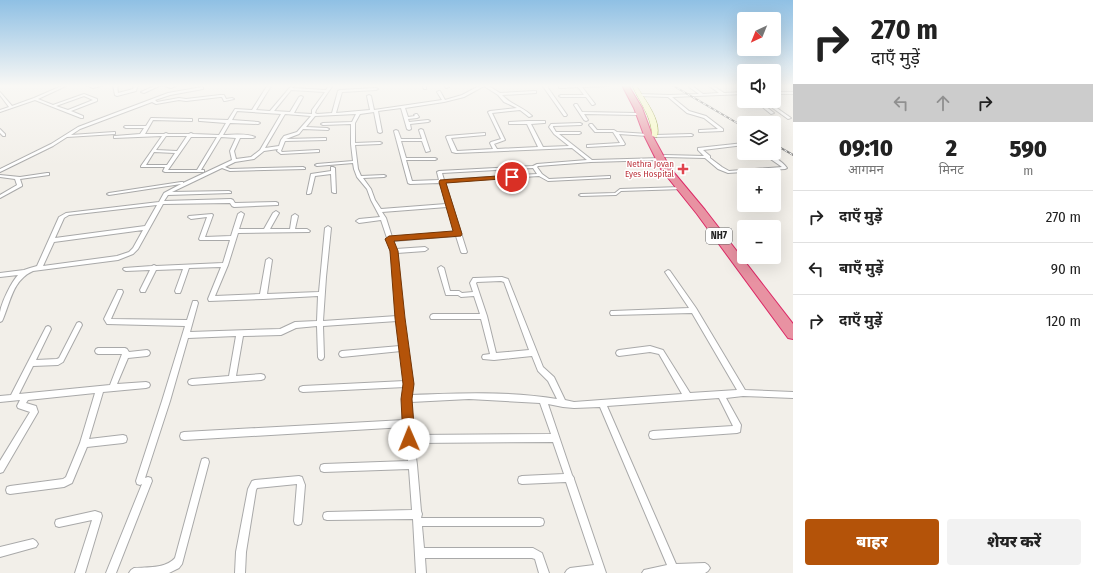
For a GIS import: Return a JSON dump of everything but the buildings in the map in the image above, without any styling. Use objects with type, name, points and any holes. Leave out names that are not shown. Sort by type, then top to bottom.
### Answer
[{"type":"highway","name":"NH7","points":[[640,112],[650,132]]},
{"type":"highway","name":"NH7","points":[[641,112],[662,158],[681,188],[791,322]]},
{"type":"highway","name":"NH7","points":[[662,158],[711,217],[791,322],[793,334]]},
{"type":"street","points":[[71,112],[82,117]]},
{"type":"street","points":[[0,171],[68,136],[79,128],[122,112]]},
{"type":"street","points":[[199,170],[236,112]]},
{"type":"street","points":[[276,112],[314,115],[365,112]]},
{"type":"street","points":[[374,112],[380,132]]},
{"type":"street","points":[[404,112],[409,129]]},
{"type":"street","points":[[493,112],[489,112],[503,140],[492,143],[496,151]]},
{"type":"street","points":[[524,112],[530,116]]},
{"type":"street","points":[[649,112],[656,130],[650,132]]},
{"type":"street","points":[[688,112],[705,117],[722,130],[700,131]]},
{"type":"street","points":[[780,112],[789,118]]},
{"type":"street","points":[[0,275],[24,272],[39,268],[124,257],[135,249],[160,202],[166,194],[187,182],[234,161],[252,158],[262,150],[284,113]]},
{"type":"street","points":[[359,113],[353,123],[353,144],[356,169],[359,177],[369,189],[373,200],[380,211],[394,251],[400,318],[409,384],[407,399],[409,439],[418,518],[421,573]]},
{"type":"street","points":[[582,113],[637,114],[642,127],[650,132]]},
{"type":"street","points":[[582,113],[586,120]]},
{"type":"street","points":[[314,115],[298,132],[285,137],[279,151],[281,153],[317,152]]},
{"type":"street","points":[[406,118],[417,118],[416,115]]},
{"type":"street","points":[[142,135],[150,120],[153,119],[191,120]]},
{"type":"street","points":[[200,120],[258,123]]},
{"type":"street","points":[[408,123],[428,121]]},
{"type":"street","points":[[528,122],[541,148]]},
{"type":"street","points":[[510,123],[544,122]]},
{"type":"street","points":[[323,124],[353,123]]},
{"type":"street","points":[[580,124],[552,125],[551,127],[555,133],[591,161]]},
{"type":"street","points":[[591,125],[596,131],[614,131],[616,133],[650,132],[691,135]]},
{"type":"street","points":[[126,127],[146,127]]},
{"type":"street","points":[[302,128],[327,129]]},
{"type":"street","points":[[0,130],[4,134]]},
{"type":"street","points":[[421,130],[428,151]]},
{"type":"street","points":[[396,131],[409,183],[540,175]]},
{"type":"street","points":[[555,133],[579,133]]},
{"type":"street","points":[[588,146],[623,144],[616,133]]},
{"type":"street","points":[[68,136],[166,134],[252,136]]},
{"type":"street","points":[[166,134],[143,166],[168,166]]},
{"type":"street","points":[[191,134],[165,172],[199,170],[211,171]]},
{"type":"street","points":[[484,134],[448,137],[454,152],[573,147]]},
{"type":"street","points":[[234,161],[232,151],[239,136]]},
{"type":"street","points":[[283,140],[325,139]]},
{"type":"street","points":[[399,140],[424,140]]},
{"type":"street","points":[[353,144],[380,143]]},
{"type":"street","points":[[737,145],[700,149],[720,168],[726,171],[785,168],[775,160]]},
{"type":"street","points":[[262,150],[281,147]]},
{"type":"street","points":[[154,151],[178,152]]},
{"type":"street","points":[[464,252],[439,173],[440,172],[534,167],[537,165],[591,161],[708,157]]},
{"type":"street","points":[[248,170],[252,158]]},
{"type":"street","points":[[404,159],[434,159]]},
{"type":"street","points":[[317,165],[355,162]]},
{"type":"street","points":[[333,164],[334,192]]},
{"type":"street","points":[[222,167],[230,170],[303,168]]},
{"type":"street","points":[[534,167],[540,175],[549,180],[608,177]]},
{"type":"street","points":[[309,193],[312,176],[333,172]]},
{"type":"street","points":[[0,176],[17,178],[47,174]]},
{"type":"street","points":[[359,177],[384,176]]},
{"type":"street","points":[[0,197],[20,185],[17,178]]},
{"type":"street","points":[[109,194],[187,182]]},
{"type":"street","points":[[581,195],[616,194],[620,190],[681,188]]},
{"type":"street","points":[[166,194],[229,192]]},
{"type":"street","points":[[39,268],[53,240],[62,217],[68,214],[160,202],[231,201],[234,205],[276,204]]},
{"type":"street","points":[[380,211],[450,205]]},
{"type":"street","points":[[266,231],[276,212]]},
{"type":"street","points":[[241,214],[237,231],[233,238],[225,265],[211,299],[320,294]]},
{"type":"street","points":[[191,216],[210,216],[202,239],[233,238]]},
{"type":"street","points":[[292,231],[295,216]]},
{"type":"street","points":[[359,221],[383,218]]},
{"type":"street","points":[[53,240],[146,228]]},
{"type":"street","points":[[321,357],[319,324],[320,294],[328,228]]},
{"type":"street","points":[[237,231],[308,231]]},
{"type":"street","points":[[389,239],[458,234]]},
{"type":"street","points":[[394,251],[425,249]]},
{"type":"street","points":[[263,297],[269,260]]},
{"type":"street","points":[[126,269],[225,265]]},
{"type":"street","points":[[143,290],[154,267]]},
{"type":"street","points":[[178,291],[187,267]]},
{"type":"street","points":[[441,268],[448,293],[458,293],[461,295],[476,294]]},
{"type":"street","points":[[0,320],[15,280],[24,272]]},
{"type":"street","points":[[668,272],[694,310],[743,393]]},
{"type":"street","points":[[494,357],[484,316],[473,284],[474,281],[505,280],[540,369],[552,379],[563,404]]},
{"type":"street","points":[[120,292],[107,319],[109,322],[189,323]]},
{"type":"street","points":[[112,573],[144,481],[184,335],[195,303]]},
{"type":"street","points":[[613,313],[694,310]]},
{"type":"street","points":[[433,317],[484,316]]},
{"type":"street","points":[[184,335],[281,332],[295,325],[400,318]]},
{"type":"street","points":[[32,363],[61,360],[79,325]]},
{"type":"street","points":[[14,397],[48,329]]},
{"type":"street","points":[[232,378],[240,333]]},
{"type":"street","points":[[342,354],[404,348]]},
{"type":"street","points":[[619,353],[650,349],[661,352],[688,397]]},
{"type":"street","points":[[98,351],[126,352],[126,356],[112,389]]},
{"type":"street","points":[[126,356],[147,353]]},
{"type":"street","points":[[485,357],[533,353]]},
{"type":"street","points":[[192,382],[261,377]]},
{"type":"street","points":[[303,389],[409,384]]},
{"type":"street","points":[[0,399],[146,385]]},
{"type":"street","points":[[10,490],[68,481],[72,476],[84,443],[100,390]]},
{"type":"street","points":[[407,399],[469,396],[542,400],[563,404],[602,403],[743,393],[793,395]]},
{"type":"street","points":[[653,435],[737,429],[737,426],[721,395]]},
{"type":"street","points":[[0,469],[34,412],[34,410],[30,407],[21,406],[26,396]]},
{"type":"street","points":[[542,400],[570,478],[600,571],[570,573]]},
{"type":"street","points":[[602,403],[673,569]]},
{"type":"street","points":[[184,436],[409,423]]},
{"type":"street","points":[[84,443],[123,438]]},
{"type":"street","points":[[409,439],[556,438]]},
{"type":"street","points":[[134,573],[169,569],[179,561],[182,556],[205,462]]},
{"type":"street","points":[[324,468],[413,465]]},
{"type":"street","points":[[522,480],[570,478]]},
{"type":"street","points":[[240,573],[241,552],[252,489],[255,484],[300,480],[301,485],[298,521]]},
{"type":"street","points":[[59,523],[95,515],[98,516],[80,573]]},
{"type":"street","points":[[327,516],[540,522]]},
{"type":"street","points":[[0,552],[34,544]]},
{"type":"street","points":[[420,553],[533,553],[539,556],[544,573]]},
{"type":"street","points":[[647,573],[673,569],[706,568]]},
{"type":"railway","points":[[718,112],[737,123]]},
{"type":"railway","points":[[781,148],[793,155]]},
{"type":"place","name":"Nethra Jovan Eyes Hospital","points":[[683,169]]},
{"type":"route","points":[[409,439],[407,399],[409,384],[400,318],[394,251],[389,239],[458,234],[442,182],[512,177]]}]
